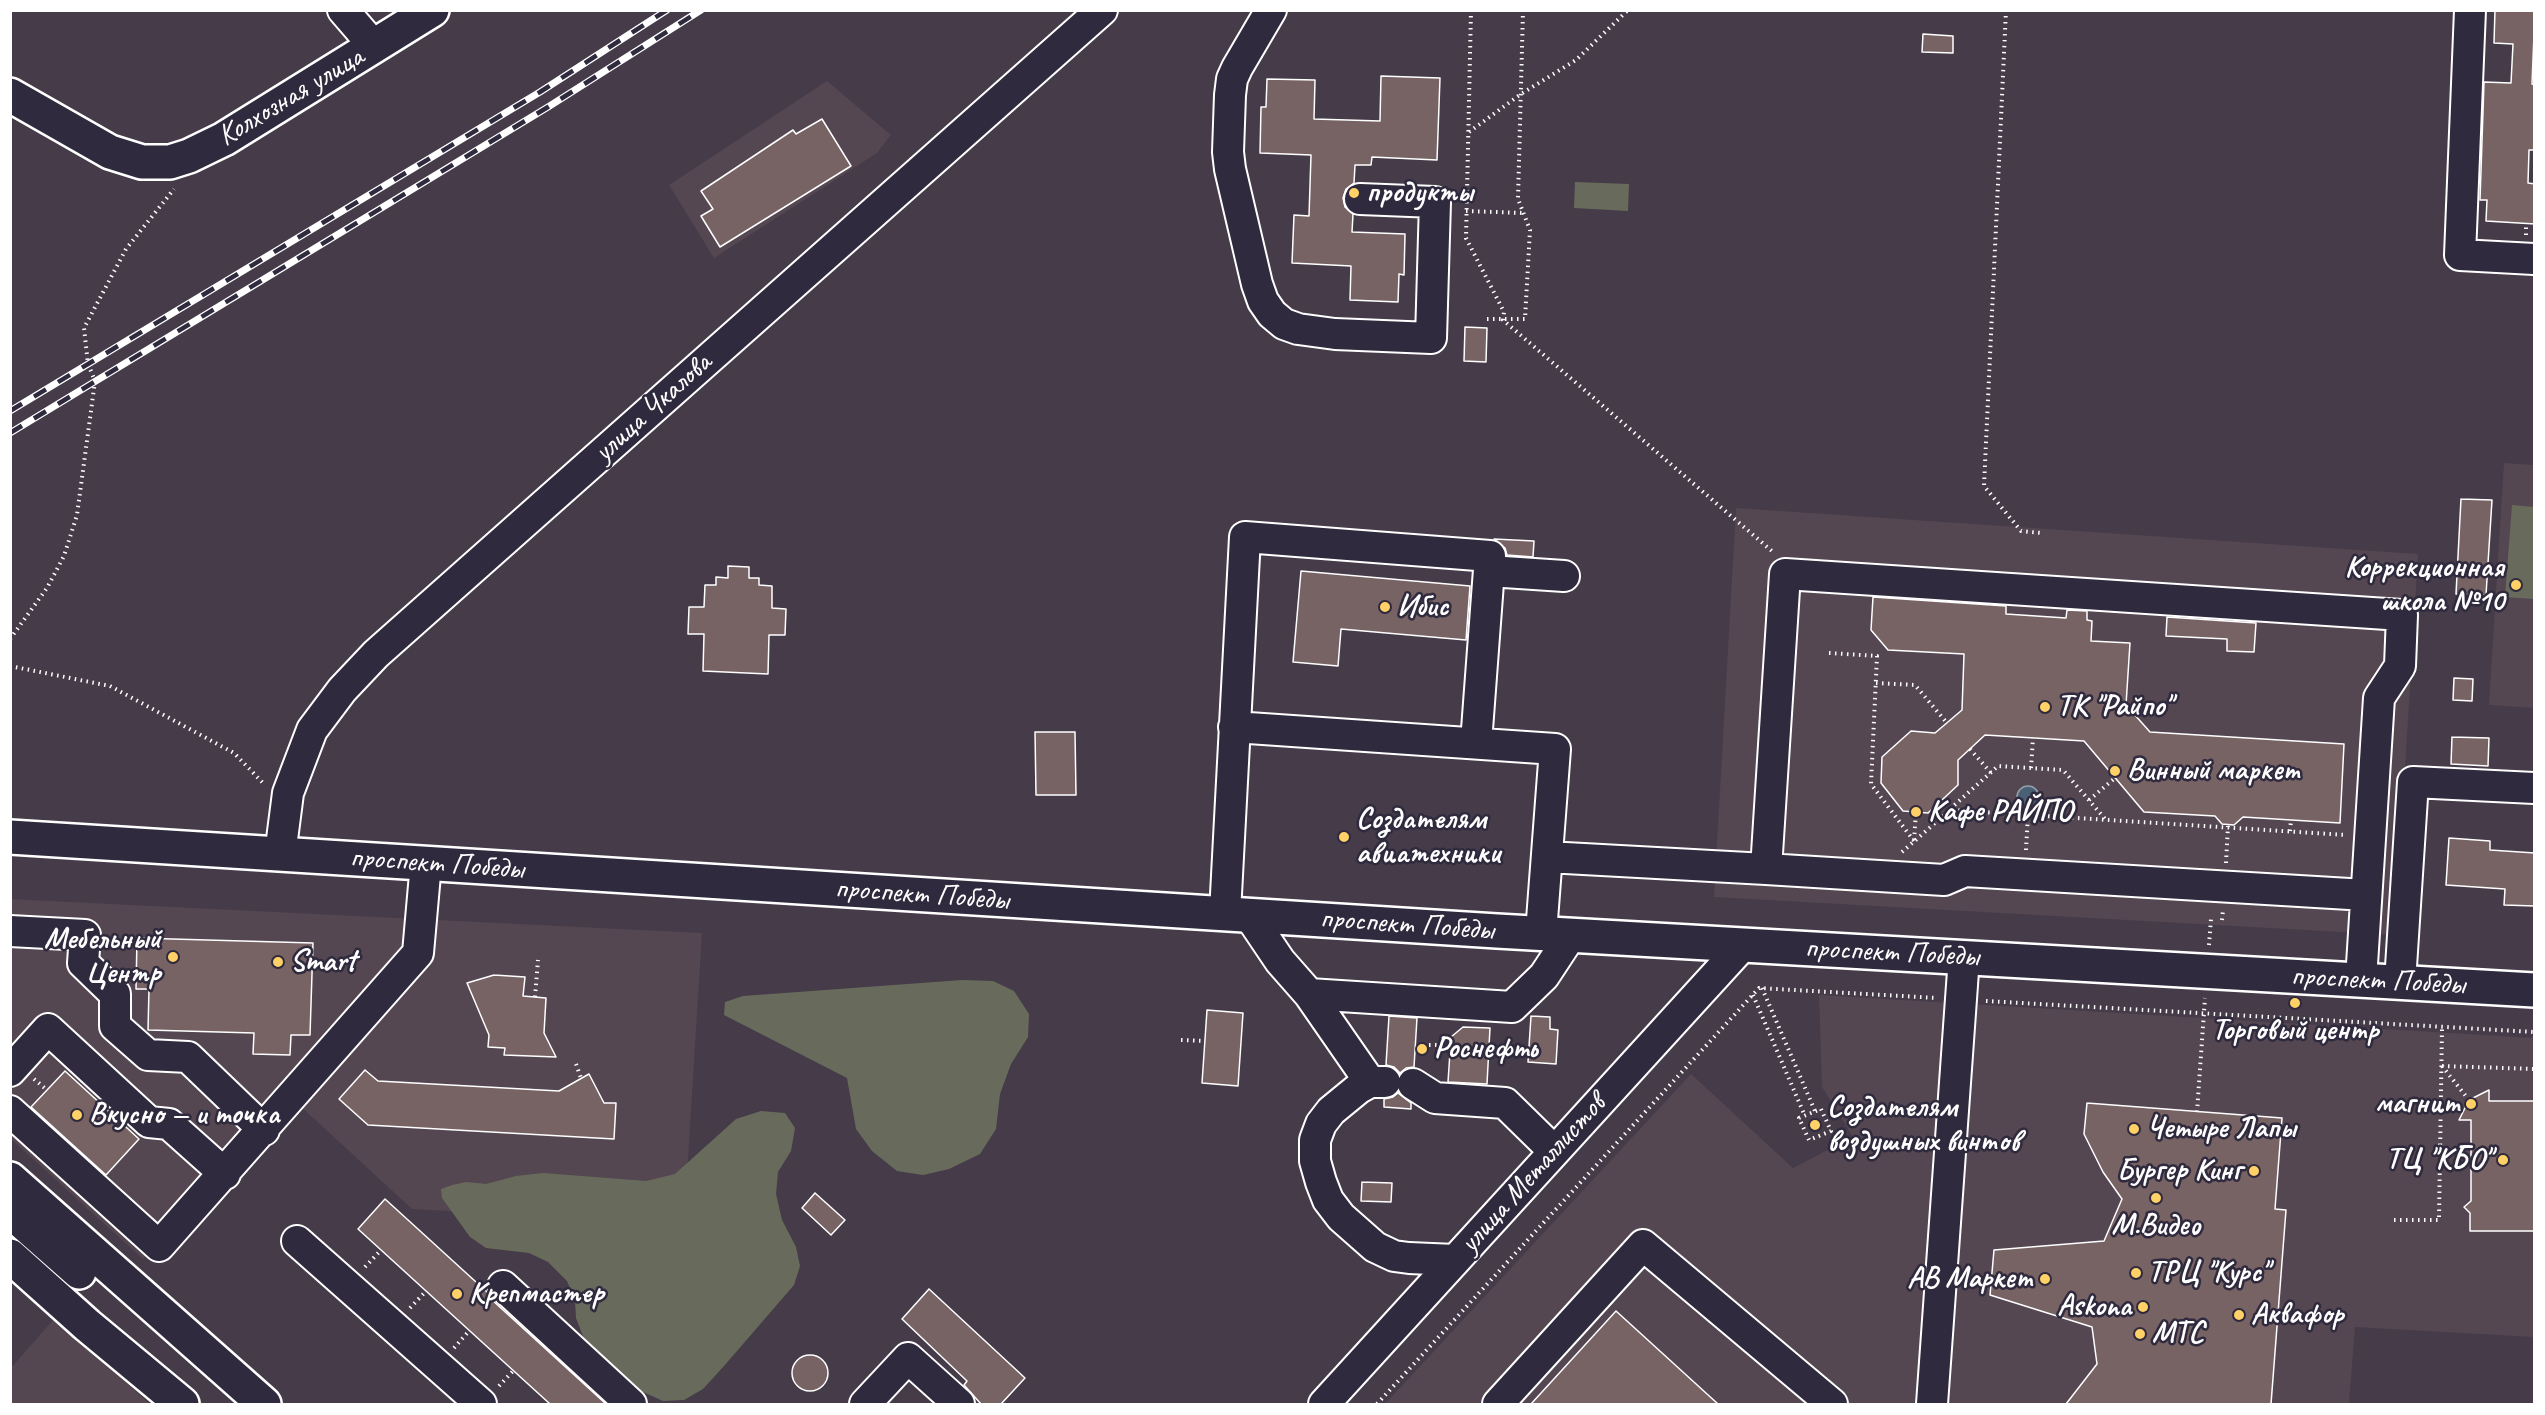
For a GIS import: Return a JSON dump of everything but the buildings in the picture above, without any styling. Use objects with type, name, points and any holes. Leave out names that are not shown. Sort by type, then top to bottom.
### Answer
[{"type":"main road","name":"Колхозная улица","points":[[10,95],[110,152],[142,162],[170,162],[189,156],[224,139],[432,10]]},
{"type":"main road","name":"проспект Победы","points":[[10,837],[1556,934],[2535,990]]},
{"type":"main road","points":[[10,1179],[264,1404]]},
{"type":"main road","points":[[10,1211],[229,1404]]},
{"type":"main road","points":[[10,1256],[87,1325],[182,1404]]},
{"type":"street","points":[[343,10],[374,46]]},
{"type":"street","name":"улица Чкалова","points":[[280,855],[288,793],[312,730],[342,690],[376,654],[1102,10]]},
{"type":"street","points":[[1271,10],[1232,79],[1228,152],[1235,194],[1263,301],[1272,314],[1284,324],[1315,332],[1431,338],[1435,202],[1360,199]]},
{"type":"street","points":[[2470,10],[2460,255],[2535,258]]},
{"type":"street","points":[[1476,744],[1490,556],[1245,537],[1234,727],[1237,914],[1389,1083],[1435,1098],[1505,1103],[1554,1151]]},
{"type":"street","points":[[1489,571],[1564,576]]},
{"type":"street","points":[[1766,869],[1785,574],[2402,615],[2400,666],[2379,698],[2361,980]]},
{"type":"street","points":[[1234,727],[1555,749],[1547,857],[1556,934],[1544,976],[1512,1007],[1309,994]]},
{"type":"street","points":[[2400,982],[2413,782],[2535,788]]},
{"type":"street","points":[[1547,857],[1944,880],[1965,871],[2366,895]]},
{"type":"street","points":[[10,1111],[159,1246],[264,1130],[418,952],[426,863]]},
{"type":"street","points":[[10,931],[85,935],[83,963],[115,994],[115,1026],[148,1055],[188,1057],[264,1130]]},
{"type":"street","name":"улица Металлистов","points":[[1324,1404],[1744,944]]},
{"type":"street","points":[[1932,1404],[1964,957]]},
{"type":"street","points":[[10,1071],[48,1029],[149,1122],[169,1125],[225,1174]]},
{"type":"street","points":[[1389,1083],[1343,1099],[1331,1111],[1315,1140],[1315,1161],[1320,1182],[1328,1200],[1341,1217],[1375,1247],[1401,1257],[1455,1260]]},
{"type":"street","points":[[297,1241],[481,1404]]},
{"type":"street","points":[[1498,1404],[1643,1245],[1832,1404]]},
{"type":"street","points":[[503,1286],[631,1404]]},
{"type":"street","points":[[865,1404],[908,1358],[959,1404]]},
{"type":"path","points":[[1471,10],[1466,238],[1504,312],[1503,320]]},
{"type":"path","points":[[1487,319],[1525,319],[1530,230],[1518,199],[1523,10]]},
{"type":"path","points":[[1468,132],[1521,94],[1576,60],[1628,10]]},
{"type":"path","points":[[2006,10],[1984,486],[2021,531],[2041,532]]},
{"type":"path","points":[[10,639],[47,588],[64,556],[77,515],[95,381],[88,364],[84,328],[126,249],[177,185]]},
{"type":"path","points":[[1435,210],[1524,213]]},
{"type":"path","points":[[1503,320],[1784,561],[1785,574]]},
{"type":"path","points":[[1829,652],[1877,656],[1871,784],[1914,841]]},
{"type":"path","points":[[10,666],[110,686],[234,753],[271,791]]},
{"type":"path","points":[[1876,683],[1915,685],[1947,723]]},
{"type":"path","points":[[2031,768],[2033,738]]},
{"type":"path","points":[[1970,749],[1991,773]]},
{"type":"path","points":[[1875,876],[1998,766],[2063,770],[2106,820]]},
{"type":"path","points":[[2089,800],[2115,778]]},
{"type":"path","points":[[1950,810],[2370,836]]},
{"type":"path","points":[[1914,841],[1916,812]]},
{"type":"path","points":[[2290,831],[2291,820]]},
{"type":"path","points":[[2198,1112],[2211,919]]},
{"type":"path","points":[[535,997],[538,960]]},
{"type":"path","points":[[1377,1404],[1759,988],[2535,1032]]},
{"type":"path","points":[[1762,988],[1815,1111]]},
{"type":"path","points":[[1752,995],[1805,1116]]},
{"type":"path","points":[[2394,1220],[2439,1220],[2442,1027]]},
{"type":"path","points":[[1181,1040],[1205,1041]]},
{"type":"path","points":[[1429,1045],[1451,1045]]},
{"type":"path","points":[[1779,1055],[1789,1051]]},
{"type":"path","points":[[576,1064],[581,1078]]},
{"type":"path","points":[[2442,1066],[2535,1069]]},
{"type":"path","points":[[2442,1066],[2469,1100]]},
{"type":"path","points":[[1821,1109],[1831,1131],[1809,1140],[1799,1118],[1815,1111],[1821,1109]]},
{"type":"shaded area","points":[[827,81],[891,135],[877,153],[714,258],[669,185]]},
{"type":"shaded area","name":"Коррекционная школа №10","points":[[2504,463],[2534,465],[2534,708],[2489,705]]},
{"type":"shaded area","points":[[1736,508],[2418,554],[2395,935],[1714,897]]},
{"type":"shaded area","points":[[10,899],[702,933],[684,1224],[412,1209],[286,1093],[143,1259],[11,1139]]},
{"type":"shaded area","points":[[1819,995],[2534,1038],[2534,1337],[2355,1327],[2349,1404],[1385,1404],[1691,1074],[1793,1168],[1853,1137],[1822,1087]]},
{"type":"shaded area","points":[[54,1319],[150,1404],[11,1404],[11,1368]]},
{"type":"green space","points":[[1575,182],[1629,184],[1628,211],[1574,208]]},
{"type":"green space","points":[[2512,505],[2534,507],[2534,599],[2505,597]]},
{"type":"green space","points":[[962,980],[993,981],[1014,991],[1029,1014],[1028,1037],[1011,1064],[1000,1094],[996,1129],[980,1154],[949,1169],[923,1175],[897,1171],[872,1151],[856,1129],[847,1078],[724,1015],[725,1002],[743,996]]},
{"type":"green space","points":[[761,1111],[785,1113],[795,1128],[791,1151],[778,1172],[776,1194],[782,1220],[796,1247],[800,1266],[794,1285],[724,1366],[703,1389],[684,1400],[663,1401],[643,1392],[584,1339],[576,1318],[575,1300],[567,1281],[548,1262],[529,1253],[486,1248],[470,1237],[442,1198],[441,1189],[452,1185],[466,1182],[486,1184],[516,1176],[543,1173],[646,1181],[675,1174],[736,1119]]},
{"type":"water","points":[[2028,786],[2036,789],[2039,797],[2036,805],[2028,808],[2020,805],[2017,797],[2020,789]]},
{"type":"railway","points":[[10,411],[540,92],[667,10]]},
{"type":"railway","points":[[10,433],[548,107],[701,10]]},
{"type":"place","name":"продукты","points":[[1354,193]]},
{"type":"place","name":"Коррекционная школа №10","points":[[2516,585]]},
{"type":"place","name":"Ибис","points":[[1385,607]]},
{"type":"place","name":"ТК \"Райпо\"","points":[[2045,707]]},
{"type":"place","name":"Винный маркет","points":[[2115,771]]},
{"type":"place","name":"Кафе РАЙПО","points":[[1916,812]]},
{"type":"place","name":"Создателям авиатехники","points":[[1344,837]]},
{"type":"place","name":"Мебельный Центр","points":[[173,957]]},
{"type":"place","name":"Smart","points":[[278,962]]},
{"type":"place","name":"Торговый центр","points":[[2295,1003]]},
{"type":"place","name":"Роснефть","points":[[1422,1049]]},
{"type":"place","name":"магнит","points":[[2471,1104]]},
{"type":"place","name":"Вкусно — и точка","points":[[77,1115]]},
{"type":"place","name":"Создателям воздушных винтов","points":[[1815,1125]]},
{"type":"place","name":"Четыре Лапы","points":[[2134,1129]]},
{"type":"place","name":"ТЦ \"КБО\"","points":[[2503,1160]]},
{"type":"place","name":"Бургер Кинг","points":[[2254,1171]]},
{"type":"place","name":"М.Видео","points":[[2156,1198]]},
{"type":"place","name":"ТРЦ \"Курс\"","points":[[2136,1273]]},
{"type":"place","name":"АВ Маркет","points":[[2045,1279]]},
{"type":"place","name":"Крепмастер","points":[[457,1294]]},
{"type":"place","name":"Askona","points":[[2143,1307]]},
{"type":"place","name":"Аквафор","points":[[2239,1315]]},
{"type":"place","name":"МТС","points":[[2140,1334]]}]
